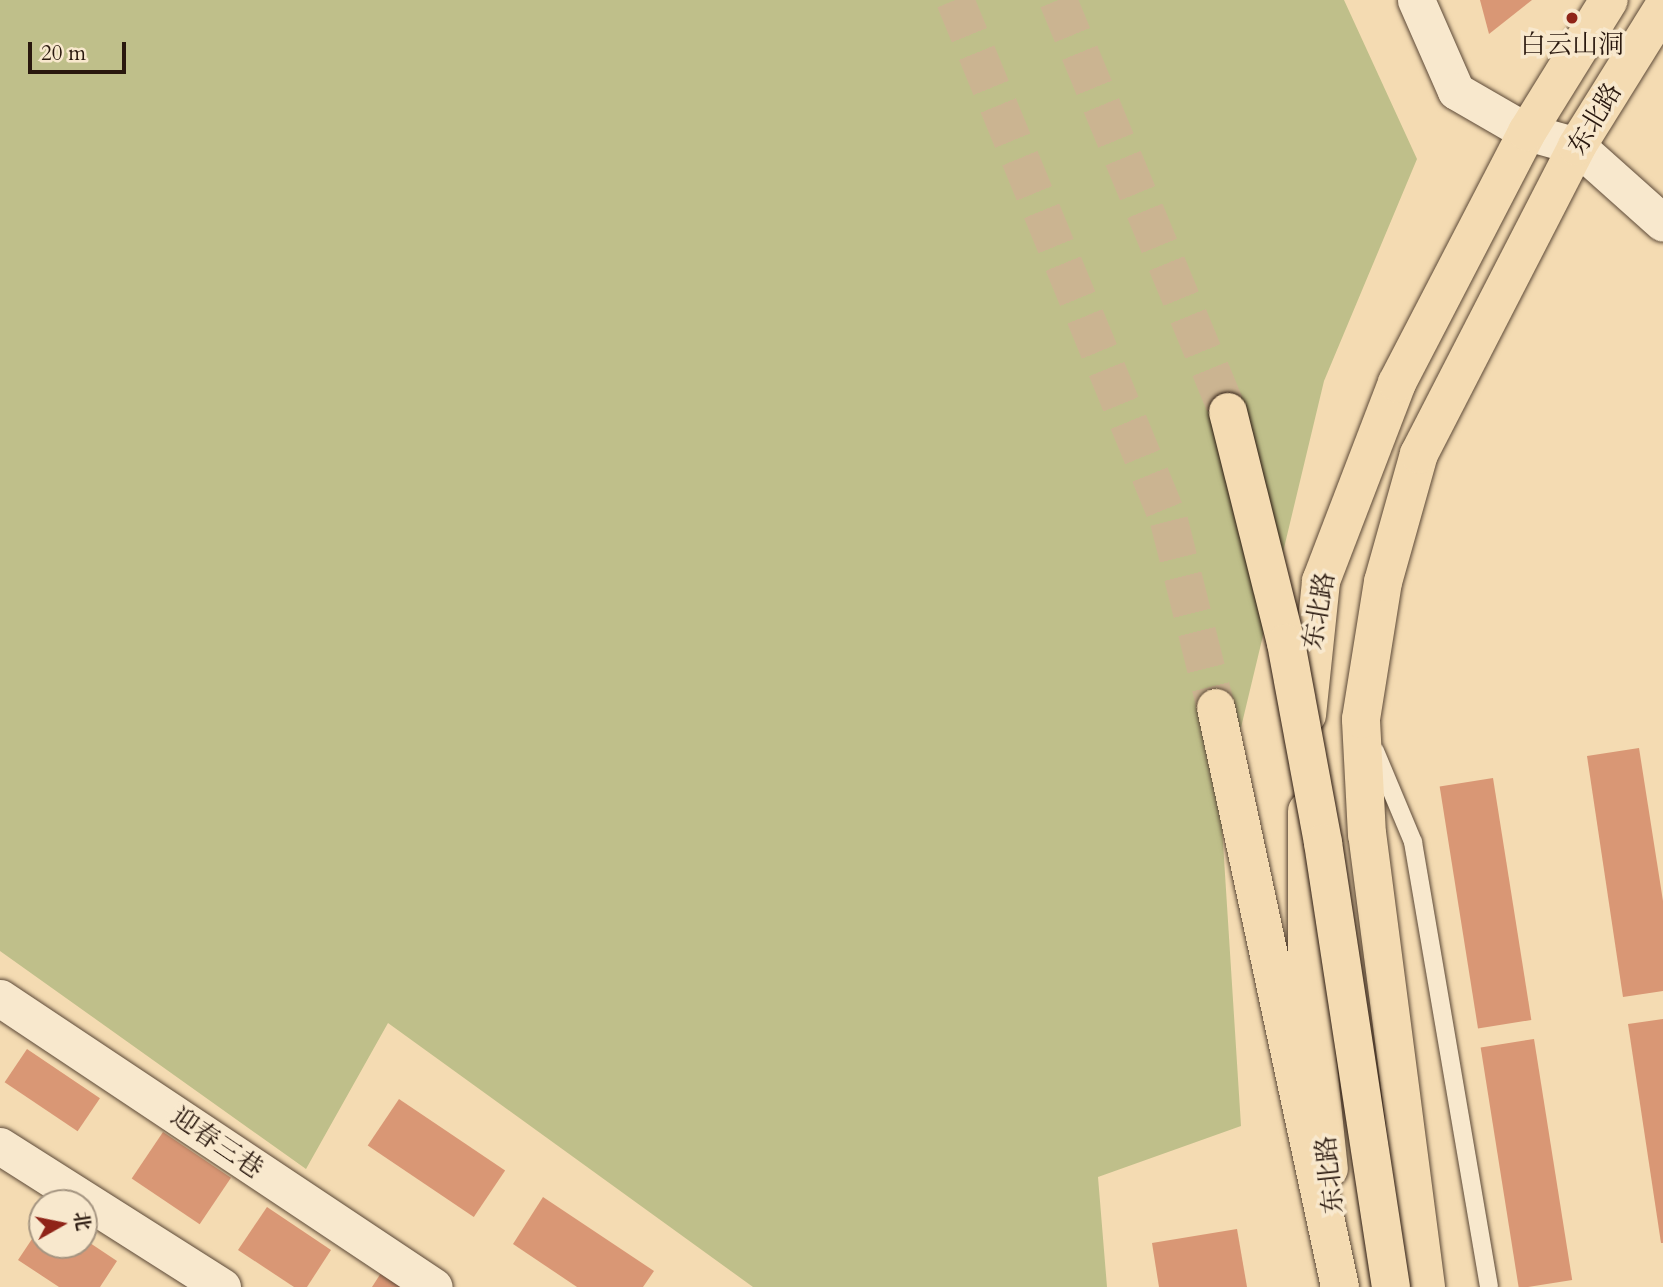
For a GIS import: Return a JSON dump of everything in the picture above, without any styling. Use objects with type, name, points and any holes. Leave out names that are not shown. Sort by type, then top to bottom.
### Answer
[{"type":"main road","name":"东北路","points":[[1341,1287],[1307,961],[1307,687],[1321,581],[1397,383],[1527,132],[1609,0]]},
{"type":"main road","name":"东北路","points":[[1426,1287],[1367,835],[1361,719],[1383,582],[1419,454],[1577,146],[1663,8]]},
{"type":"main road","points":[[1228,412],[1251,489],[1308,763],[1391,1287]]},
{"type":"main road","points":[[1216,708],[1341,1287]]},
{"type":"street","points":[[1416,0],[1456,91],[1527,132],[1577,146],[1663,223]]},
{"type":"street","name":"迎春三巷","points":[[0,998],[434,1287]]},
{"type":"street","points":[[0,1146],[222,1287]]},
{"type":"lane","points":[[1361,719],[1413,842],[1489,1287]]},
{"type":"green space","points":[[0,0],[1344,0],[1417,159],[1324,381],[1221,811],[1241,1126],[1098,1177],[1107,1287],[753,1287],[388,1023],[306,1169],[0,951]]},
{"type":"building","points":[[1480,0],[1532,0],[1489,34]]},
{"type":"building","points":[[1639,748],[1663,901],[1663,991],[1623,997],[1587,756]]},
{"type":"building","points":[[1493,778],[1531,1020],[1478,1028],[1440,786]]},
{"type":"building","points":[[1663,1019],[1663,1243],[1661,1243],[1628,1024]]},
{"type":"building","points":[[1534,1039],[1572,1280],[1519,1287],[1481,1047]]},
{"type":"building","points":[[27,1049],[100,1098],[78,1131],[5,1082]]},
{"type":"building","points":[[399,1099],[505,1171],[474,1217],[368,1145]]},
{"type":"building","points":[[163,1132],[231,1178],[200,1224],[132,1178]]},
{"type":"building","points":[[543,1197],[654,1271],[643,1287],[577,1287],[513,1244]]},
{"type":"building","points":[[267,1207],[331,1250],[307,1287],[294,1287],[238,1250]]},
{"type":"building","points":[[1237,1229],[1247,1287],[1159,1287],[1152,1243]]},
{"type":"building","points":[[28,1245],[28,1259],[98,1259],[98,1248],[117,1261],[100,1287],[59,1287],[18,1260]]},
{"type":"building","points":[[381,1273],[401,1287],[372,1287]]},
{"type":"tunnel","points":[[955,0],[1169,521],[1216,708]]},
{"type":"tunnel","points":[[1058,0],[1228,412]]},
{"type":"place","name":"白云山洞","points":[[1572,18]]}]
